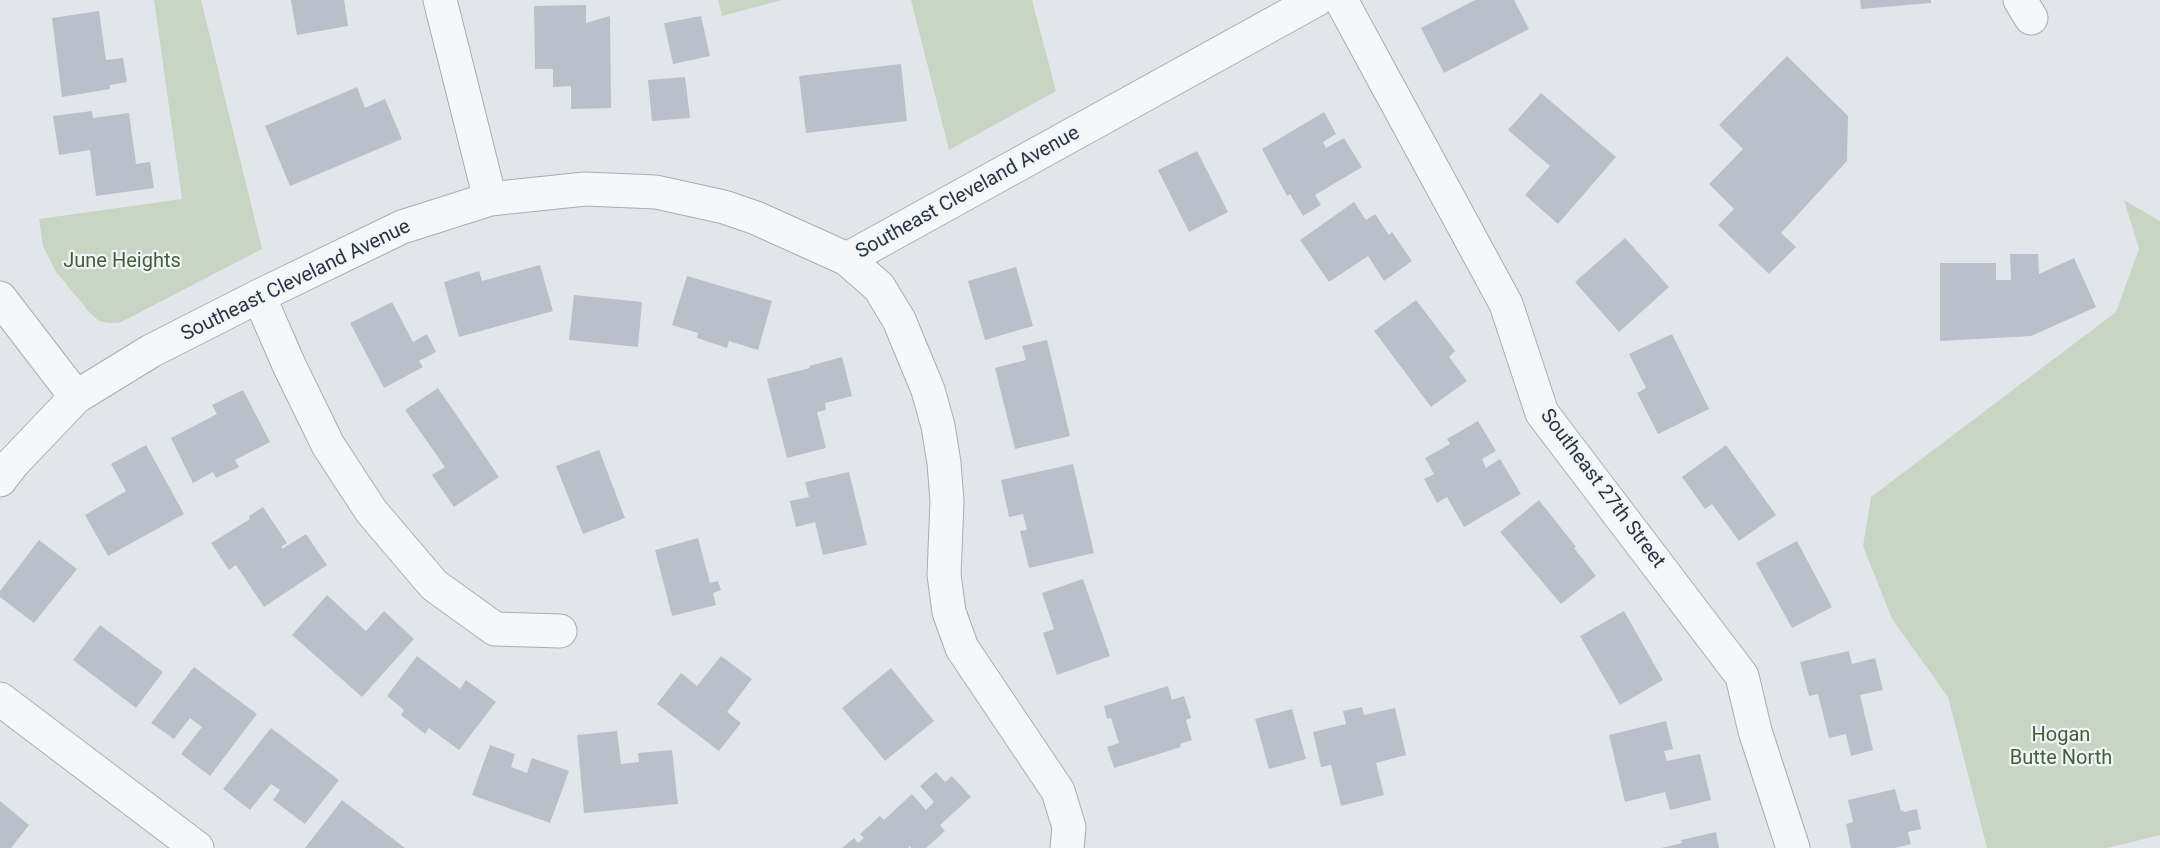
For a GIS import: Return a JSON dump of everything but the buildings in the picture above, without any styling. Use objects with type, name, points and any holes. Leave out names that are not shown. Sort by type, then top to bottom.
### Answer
[{"type":"street","points":[[440,0],[490,199]]},
{"type":"street","name":"Southeast Cleveland Avenue","points":[[0,480],[13,463],[76,398],[151,351],[402,227],[490,199],[585,189],[656,192],[724,207],[756,218],[848,260],[1316,0]]},
{"type":"street","name":"Southeast 27th Street","points":[[1341,0],[1506,304],[1542,413],[1742,676],[1755,731],[1793,848]]},
{"type":"street","points":[[848,260],[879,287],[899,320],[928,390],[938,426],[944,464],[947,501],[944,575],[949,612],[962,648],[1058,791],[1069,827],[1067,848]]},
{"type":"street","points":[[259,296],[328,445],[371,511],[434,585],[495,629],[560,631]]},
{"type":"street","points":[[0,298],[76,398]]},
{"type":"street","points":[[0,699],[197,848]]},
{"type":"green space","name":"June Heights","points":[[154,0],[201,0],[262,249],[127,319],[118,323],[108,323],[99,321],[91,314],[56,272],[43,246],[39,219],[182,199]]},
{"type":"green space","points":[[718,0],[782,0],[722,16]]},
{"type":"green space","points":[[911,0],[1032,0],[1056,91],[949,150]]},
{"type":"green space","name":"Hogan Butte North","points":[[2124,200],[2160,221],[2160,835],[2107,848],[1987,848],[1948,697],[1892,619],[1863,546],[1871,497],[2116,312],[2139,249]]}]
